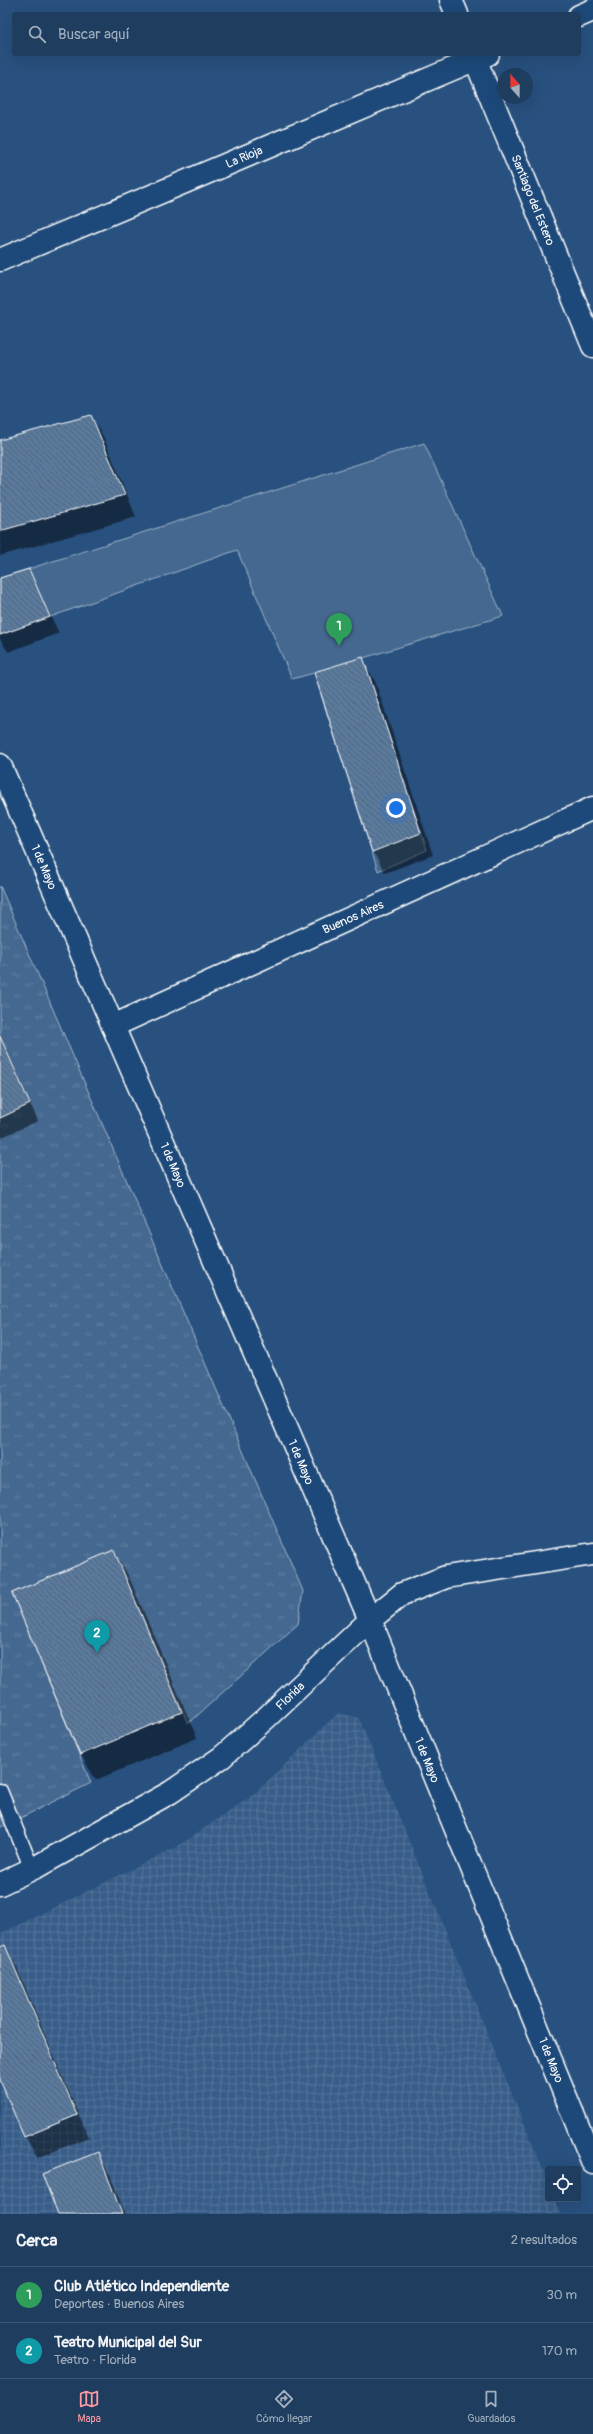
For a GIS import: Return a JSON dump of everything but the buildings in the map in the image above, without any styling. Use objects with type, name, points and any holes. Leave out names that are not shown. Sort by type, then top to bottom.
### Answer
[{"type":"street","points":[[451,0],[456,12]]},
{"type":"street","points":[[581,15],[593,10]]},
{"type":"street","name":"La Rioja","points":[[0,260],[479,56]]},
{"type":"street","name":"Santiago del Estero","points":[[479,56],[593,346]]},
{"type":"street","name":"1 de Mayo","points":[[0,765],[370,1620],[593,2163]]},
{"type":"street","name":"Buenos Aires","points":[[113,1026],[593,808]]},
{"type":"street","name":"Florida","points":[[0,1884],[32,1869],[171,1792],[222,1756],[266,1718],[370,1620],[402,1594],[446,1577],[593,1554]]},
{"type":"lane","points":[[0,1791],[32,1869]]},
{"type":"shaded area","points":[[338,1713],[359,1718],[545,2175],[545,2202],[556,2202],[561,2214],[0,2214],[0,1934],[175,1848],[253,1795]]},
{"type":"green space","points":[[424,443],[503,616],[363,658],[427,850],[378,871],[314,673],[292,679],[237,550],[0,635],[0,578]]},
{"type":"green space","points":[[0,886],[303,1591],[298,1624],[188,1724],[114,1550],[12,1593],[91,1783],[0,1828]]},
{"type":"place","name":"Club Atlético Independiente","points":[[339,646]]},
{"type":"place","name":"Teatro Municipal del Sur","points":[[97,1653]]}]
